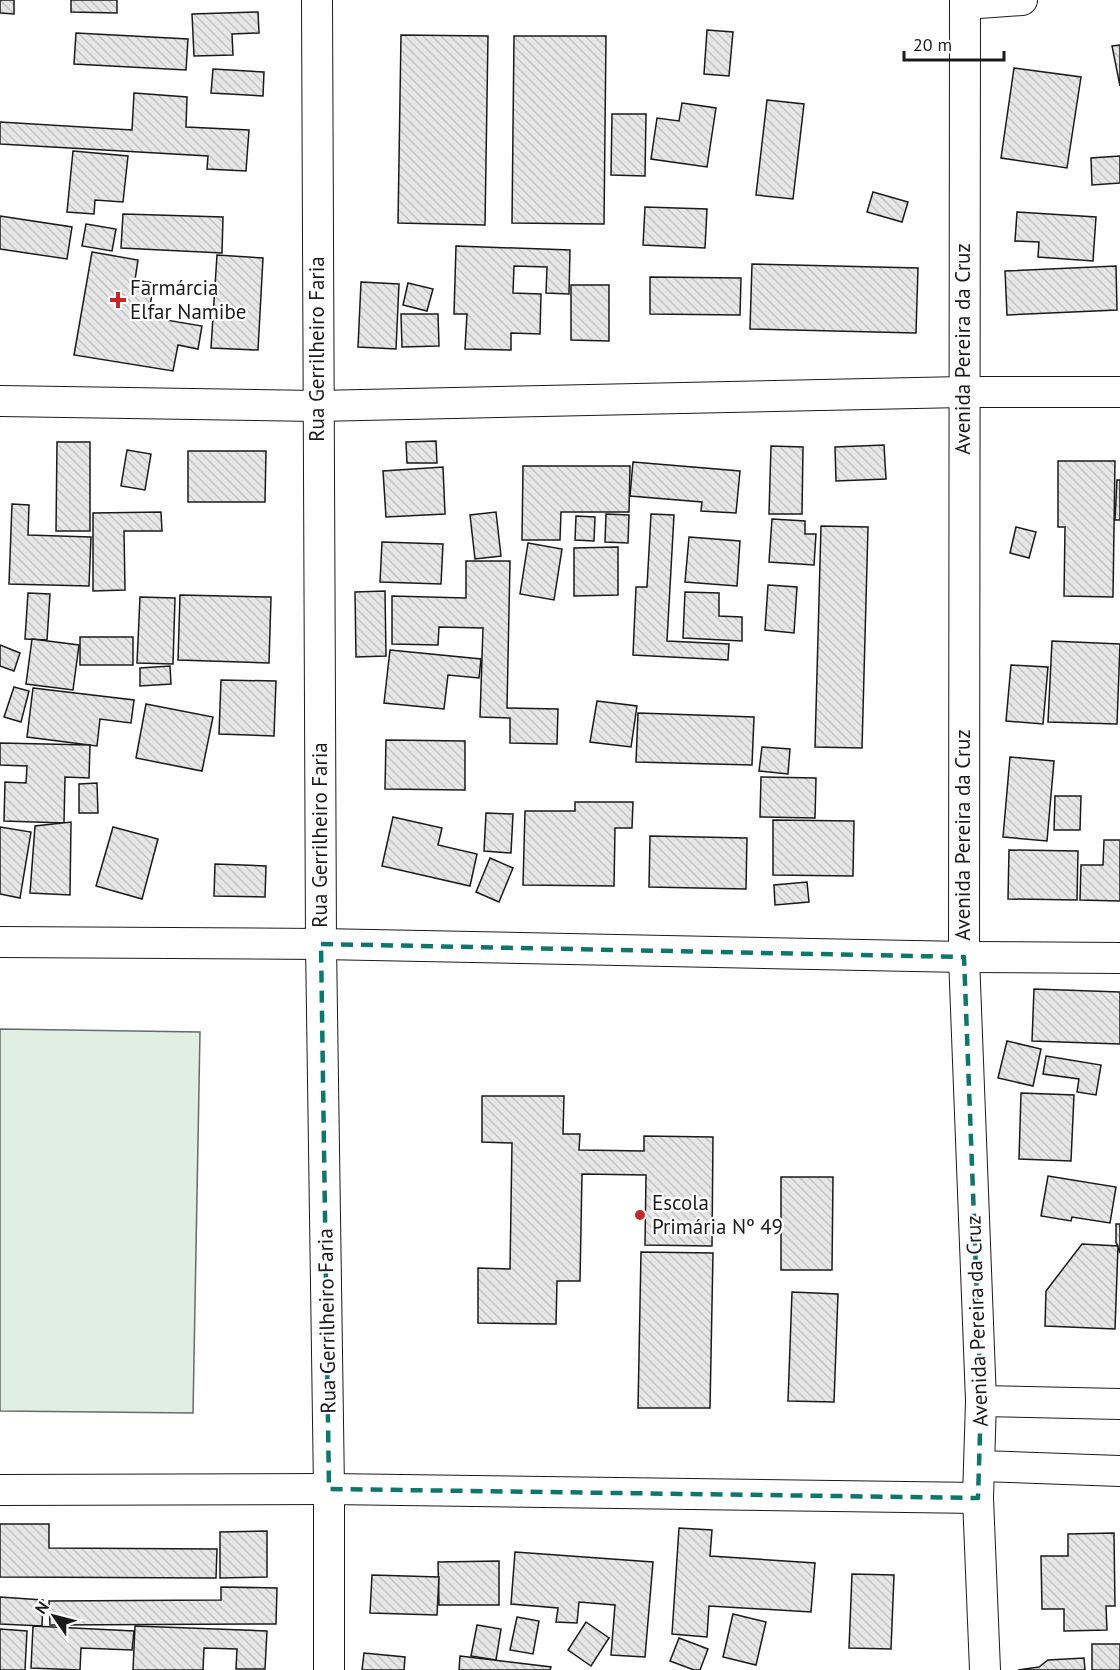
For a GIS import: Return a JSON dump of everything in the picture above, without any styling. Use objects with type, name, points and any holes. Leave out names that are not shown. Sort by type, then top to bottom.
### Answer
[{"type":"street","name":"Rua Gerrilheiro Faria","points":[[317,0],[317,406],[329,1670]]},
{"type":"street","points":[[964,2],[1022,0]]},
{"type":"street","name":"Avenida Pereira da Cruz","points":[[964,2],[963,957],[981,1401],[978,1498],[985,1670]]},
{"type":"street","points":[[0,401],[317,406],[963,392],[1120,392]]},
{"type":"street","points":[[0,942],[321,944],[1120,958]]},
{"type":"street","points":[[981,1401],[1120,1404]]},
{"type":"street","points":[[980,1466],[1120,1471]]},
{"type":"street","points":[[0,1490],[329,1489],[978,1498]]},
{"type":"highlighted area","points":[[321,944],[964,957],[981,1401],[978,1498],[329,1489]]},
{"type":"green space","points":[[0,1029],[200,1032],[193,1413],[0,1411]]},
{"type":"building","points":[[0,0],[14,0],[14,14],[0,13]]},
{"type":"building","points":[[71,0],[117,0],[117,13],[71,12]]},
{"type":"building","points":[[258,12],[259,33],[232,34],[233,55],[194,56],[192,14]]},
{"type":"building","points":[[707,30],[733,32],[729,76],[704,74]]},
{"type":"building","points":[[76,33],[188,39],[186,70],[74,64]]},
{"type":"building","points":[[401,35],[488,36],[485,225],[398,223]]},
{"type":"building","points":[[514,36],[606,36],[604,224],[512,223]]},
{"type":"building","points":[[1120,45],[1120,86],[1112,46]]},
{"type":"building","points":[[1014,68],[1081,77],[1067,168],[1001,158]]},
{"type":"building","points":[[213,69],[264,72],[263,96],[211,93]]},
{"type":"building","points":[[134,93],[187,97],[186,127],[249,130],[246,171],[207,169],[208,156],[0,144],[0,122],[132,130]]},
{"type":"building","points":[[767,100],[804,104],[793,199],[756,195]]},
{"type":"building","points":[[682,103],[716,108],[707,167],[651,159],[657,118],[679,121]]},
{"type":"building","points":[[612,114],[646,114],[645,176],[611,175]]},
{"type":"building","points":[[73,151],[128,156],[123,202],[95,200],[94,214],[67,212]]},
{"type":"building","points":[[1120,156],[1120,183],[1092,185],[1091,158]]},
{"type":"building","points":[[873,192],[908,202],[902,222],[867,212]]},
{"type":"building","points":[[645,207],[707,209],[705,248],[643,245]]},
{"type":"building","points":[[1017,212],[1096,217],[1093,261],[1038,257],[1039,242],[1015,241]]},
{"type":"building","points":[[123,214],[223,217],[222,253],[121,248]]},
{"type":"building","points":[[0,216],[72,227],[67,259],[0,249]]},
{"type":"building","points":[[86,224],[116,229],[112,251],[82,246]]},
{"type":"building","points":[[456,246],[570,250],[569,294],[546,293],[547,267],[514,266],[513,293],[541,294],[540,334],[511,333],[511,350],[465,349],[467,314],[454,314]]},
{"type":"building","name":"Farmárcia Elfar Namibe","points":[[92,252],[138,260],[135,280],[154,283],[148,317],[202,326],[198,349],[178,345],[173,371],[74,355]]},
{"type":"building","points":[[217,255],[263,258],[258,350],[211,348]]},
{"type":"building","points":[[752,264],[918,268],[916,333],[750,329]]},
{"type":"building","points":[[1116,266],[1117,310],[1007,315],[1005,271]]},
{"type":"building","points":[[650,277],[741,278],[740,315],[650,314]]},
{"type":"building","points":[[361,282],[399,284],[396,349],[358,347]]},
{"type":"building","points":[[408,283],[433,289],[427,311],[403,305]]},
{"type":"building","points":[[571,285],[609,285],[609,341],[571,340]]},
{"type":"building","points":[[401,314],[438,314],[439,346],[402,347]]},
{"type":"building","points":[[436,441],[437,463],[407,463],[406,442]]},
{"type":"building","points":[[57,442],[90,442],[90,531],[56,531]]},
{"type":"building","points":[[884,445],[886,479],[836,481],[835,447]]},
{"type":"building","points":[[771,446],[803,447],[802,514],[769,514]]},
{"type":"building","points":[[127,450],[151,454],[145,490],[121,486]]},
{"type":"building","points":[[188,451],[266,451],[265,502],[188,502]]},
{"type":"building","points":[[1058,461],[1115,461],[1113,597],[1064,596],[1065,527],[1058,527]]},
{"type":"building","points":[[633,462],[740,471],[736,513],[701,511],[702,502],[630,496]]},
{"type":"building","points":[[523,466],[630,466],[629,512],[561,512],[560,540],[522,540]]},
{"type":"building","points":[[443,467],[445,514],[386,517],[383,471]]},
{"type":"building","points":[[1117,480],[1120,480],[1120,520],[1115,520]]},
{"type":"building","points":[[12,504],[29,505],[28,535],[91,537],[89,586],[9,584]]},
{"type":"building","points":[[161,512],[162,531],[124,531],[125,590],[93,591],[93,513]]},
{"type":"building","points":[[496,512],[501,556],[475,559],[470,515]]},
{"type":"building","points":[[606,514],[629,515],[628,543],[605,542]]},
{"type":"building","points":[[651,514],[674,515],[667,641],[729,644],[728,660],[633,655],[636,587],[647,587]]},
{"type":"building","points":[[576,516],[595,517],[594,541],[575,540]]},
{"type":"building","points":[[772,519],[805,521],[805,534],[816,534],[814,565],[769,562]]},
{"type":"building","points":[[821,526],[868,527],[862,748],[815,747]]},
{"type":"building","points":[[1016,527],[1036,532],[1029,558],[1010,553]]},
{"type":"building","points":[[689,537],[740,541],[737,586],[685,582]]},
{"type":"building","points":[[382,542],[443,544],[441,584],[380,582]]},
{"type":"building","points":[[528,543],[562,549],[554,600],[520,594]]},
{"type":"building","points":[[618,547],[618,595],[574,596],[574,548]]},
{"type":"building","points":[[466,561],[510,561],[507,708],[558,709],[557,744],[510,743],[510,718],[480,717],[483,628],[439,627],[438,645],[392,644],[392,596],[466,598]]},
{"type":"building","points":[[768,585],[797,587],[794,633],[765,630]]},
{"type":"building","points":[[385,591],[386,656],[356,657],[355,592]]},
{"type":"building","points":[[685,592],[719,593],[719,616],[742,617],[742,641],[683,638]]},
{"type":"building","points":[[28,593],[50,594],[47,640],[25,639]]},
{"type":"building","points":[[180,595],[271,597],[269,663],[178,660]]},
{"type":"building","points":[[140,597],[175,598],[173,664],[137,663]]},
{"type":"building","points":[[80,637],[133,637],[133,665],[80,665]]},
{"type":"building","points":[[32,639],[79,645],[73,690],[26,684]]},
{"type":"building","points":[[1052,641],[1120,644],[1117,724],[1048,722]]},
{"type":"building","points":[[0,645],[20,653],[14,671],[0,666]]},
{"type":"building","points":[[390,650],[481,659],[479,678],[448,675],[444,709],[384,703]]},
{"type":"building","points":[[1011,665],[1048,667],[1043,724],[1006,721]]},
{"type":"building","points":[[170,666],[171,684],[140,686],[140,668]]},
{"type":"building","points":[[221,680],[276,681],[274,736],[219,734]]},
{"type":"building","points":[[14,687],[29,691],[21,722],[4,717]]},
{"type":"building","points":[[33,688],[134,700],[131,723],[100,719],[97,746],[27,737]]},
{"type":"building","points":[[597,701],[637,706],[631,747],[590,742]]},
{"type":"building","points":[[146,704],[213,717],[202,771],[136,758]]},
{"type":"building","points":[[638,713],[754,717],[752,765],[636,762]]},
{"type":"building","points":[[386,740],[465,741],[465,790],[385,789]]},
{"type":"building","points":[[0,743],[90,745],[89,778],[65,777],[64,823],[4,821],[5,782],[26,783],[27,766],[0,765]]},
{"type":"building","points":[[762,747],[790,749],[788,774],[759,771]]},
{"type":"building","points":[[1010,757],[1054,761],[1047,841],[1003,837]]},
{"type":"building","points":[[761,777],[816,778],[815,818],[760,817]]},
{"type":"building","points":[[97,783],[98,813],[79,813],[79,784]]},
{"type":"building","points":[[1055,796],[1081,796],[1080,830],[1054,830]]},
{"type":"building","points":[[575,802],[633,802],[632,828],[615,828],[614,886],[523,885],[525,811],[575,811]]},
{"type":"building","points":[[486,813],[513,814],[511,853],[484,851]]},
{"type":"building","points":[[393,817],[442,828],[438,845],[477,854],[470,886],[382,866]]},
{"type":"building","points":[[773,820],[854,821],[853,876],[773,875]]},
{"type":"building","points":[[71,822],[70,895],[30,893],[35,826]]},
{"type":"building","points":[[0,827],[31,832],[20,898],[0,894]]},
{"type":"building","points":[[113,827],[158,839],[142,899],[96,886]]},
{"type":"building","points":[[650,836],[747,838],[746,889],[649,887]]},
{"type":"building","points":[[1104,840],[1120,840],[1120,901],[1080,900],[1081,865],[1103,865]]},
{"type":"building","points":[[1009,850],[1078,851],[1077,900],[1008,899]]},
{"type":"building","points":[[490,858],[513,868],[499,902],[476,892]]},
{"type":"building","points":[[215,864],[266,866],[265,897],[214,896]]},
{"type":"building","points":[[807,882],[809,902],[775,905],[774,885]]},
{"type":"building","points":[[1034,989],[1120,992],[1120,1044],[1032,1041]]},
{"type":"building","points":[[1007,1041],[1041,1049],[1033,1086],[998,1078]]},
{"type":"building","points":[[1046,1056],[1101,1065],[1096,1095],[1077,1092],[1079,1079],[1043,1074]]},
{"type":"building","points":[[1021,1093],[1074,1095],[1071,1161],[1019,1159]]},
{"type":"building","points":[[482,1096],[564,1096],[563,1134],[580,1134],[579,1150],[644,1151],[644,1136],[713,1137],[712,1246],[645,1245],[646,1175],[582,1174],[580,1281],[557,1281],[556,1324],[478,1323],[478,1268],[510,1269],[512,1143],[482,1142]]},
{"type":"building","points":[[1048,1176],[1116,1187],[1110,1223],[1072,1217],[1071,1221],[1041,1216]]},
{"type":"building","points":[[781,1177],[833,1177],[832,1270],[781,1270]]},
{"type":"building","points":[[1116,1224],[1120,1224],[1120,1253],[1116,1242]]},
{"type":"building","points":[[1082,1244],[1118,1246],[1115,1329],[1045,1326],[1046,1291]]},
{"type":"building","points":[[641,1252],[713,1253],[710,1408],[638,1408]]},
{"type":"building","points":[[792,1292],[838,1294],[834,1402],[788,1401]]},
{"type":"building","points":[[0,1524],[49,1524],[49,1548],[217,1549],[216,1578],[0,1577]]},
{"type":"building","points":[[679,1528],[712,1530],[710,1556],[815,1563],[811,1612],[709,1606],[707,1637],[672,1634]]},
{"type":"building","points":[[267,1531],[267,1577],[220,1578],[220,1532]]},
{"type":"building","points":[[1114,1533],[1115,1606],[1106,1606],[1107,1630],[1064,1631],[1064,1609],[1042,1609],[1041,1556],[1068,1556],[1068,1534]]},
{"type":"building","points":[[515,1552],[653,1562],[645,1657],[611,1655],[615,1605],[579,1602],[577,1623],[556,1622],[558,1608],[511,1604]]},
{"type":"building","points":[[499,1561],[499,1605],[439,1605],[438,1562]]},
{"type":"building","points":[[852,1574],[894,1575],[891,1649],[849,1648]]},
{"type":"building","points":[[372,1575],[439,1577],[437,1615],[370,1613]]},
{"type":"building","points":[[221,1587],[277,1588],[276,1624],[50,1625],[49,1601],[221,1600]]},
{"type":"building","points":[[0,1597],[43,1600],[42,1626],[0,1624]]},
{"type":"building","points":[[733,1614],[766,1622],[756,1665],[723,1657]]},
{"type":"building","points":[[517,1617],[539,1621],[533,1654],[510,1650]]},
{"type":"building","points":[[586,1622],[609,1638],[591,1666],[568,1650]]},
{"type":"building","points":[[477,1625],[501,1629],[496,1660],[471,1656]]},
{"type":"building","points":[[33,1626],[134,1631],[132,1650],[81,1648],[80,1670],[31,1668]]},
{"type":"building","points":[[135,1626],[267,1631],[265,1669],[236,1669],[237,1649],[204,1648],[203,1670],[133,1670]]},
{"type":"building","points":[[0,1629],[27,1631],[25,1670],[0,1670]]},
{"type":"building","points":[[679,1638],[708,1649],[700,1670],[670,1661]]},
{"type":"building","points":[[1092,1644],[1120,1644],[1120,1670],[1092,1670]]},
{"type":"building","points":[[364,1653],[405,1657],[404,1670],[362,1670]]},
{"type":"building","points":[[460,1656],[551,1667],[550,1670],[459,1670]]},
{"type":"building","points":[[1084,1658],[1085,1670],[1018,1670],[1039,1667],[1048,1660]]},
{"type":"place","name":"Farmárcia Elfar Namibe","points":[[118,300]]},
{"type":"place","name":"Escola Primária Nº 49","points":[[640,1215]]}]
